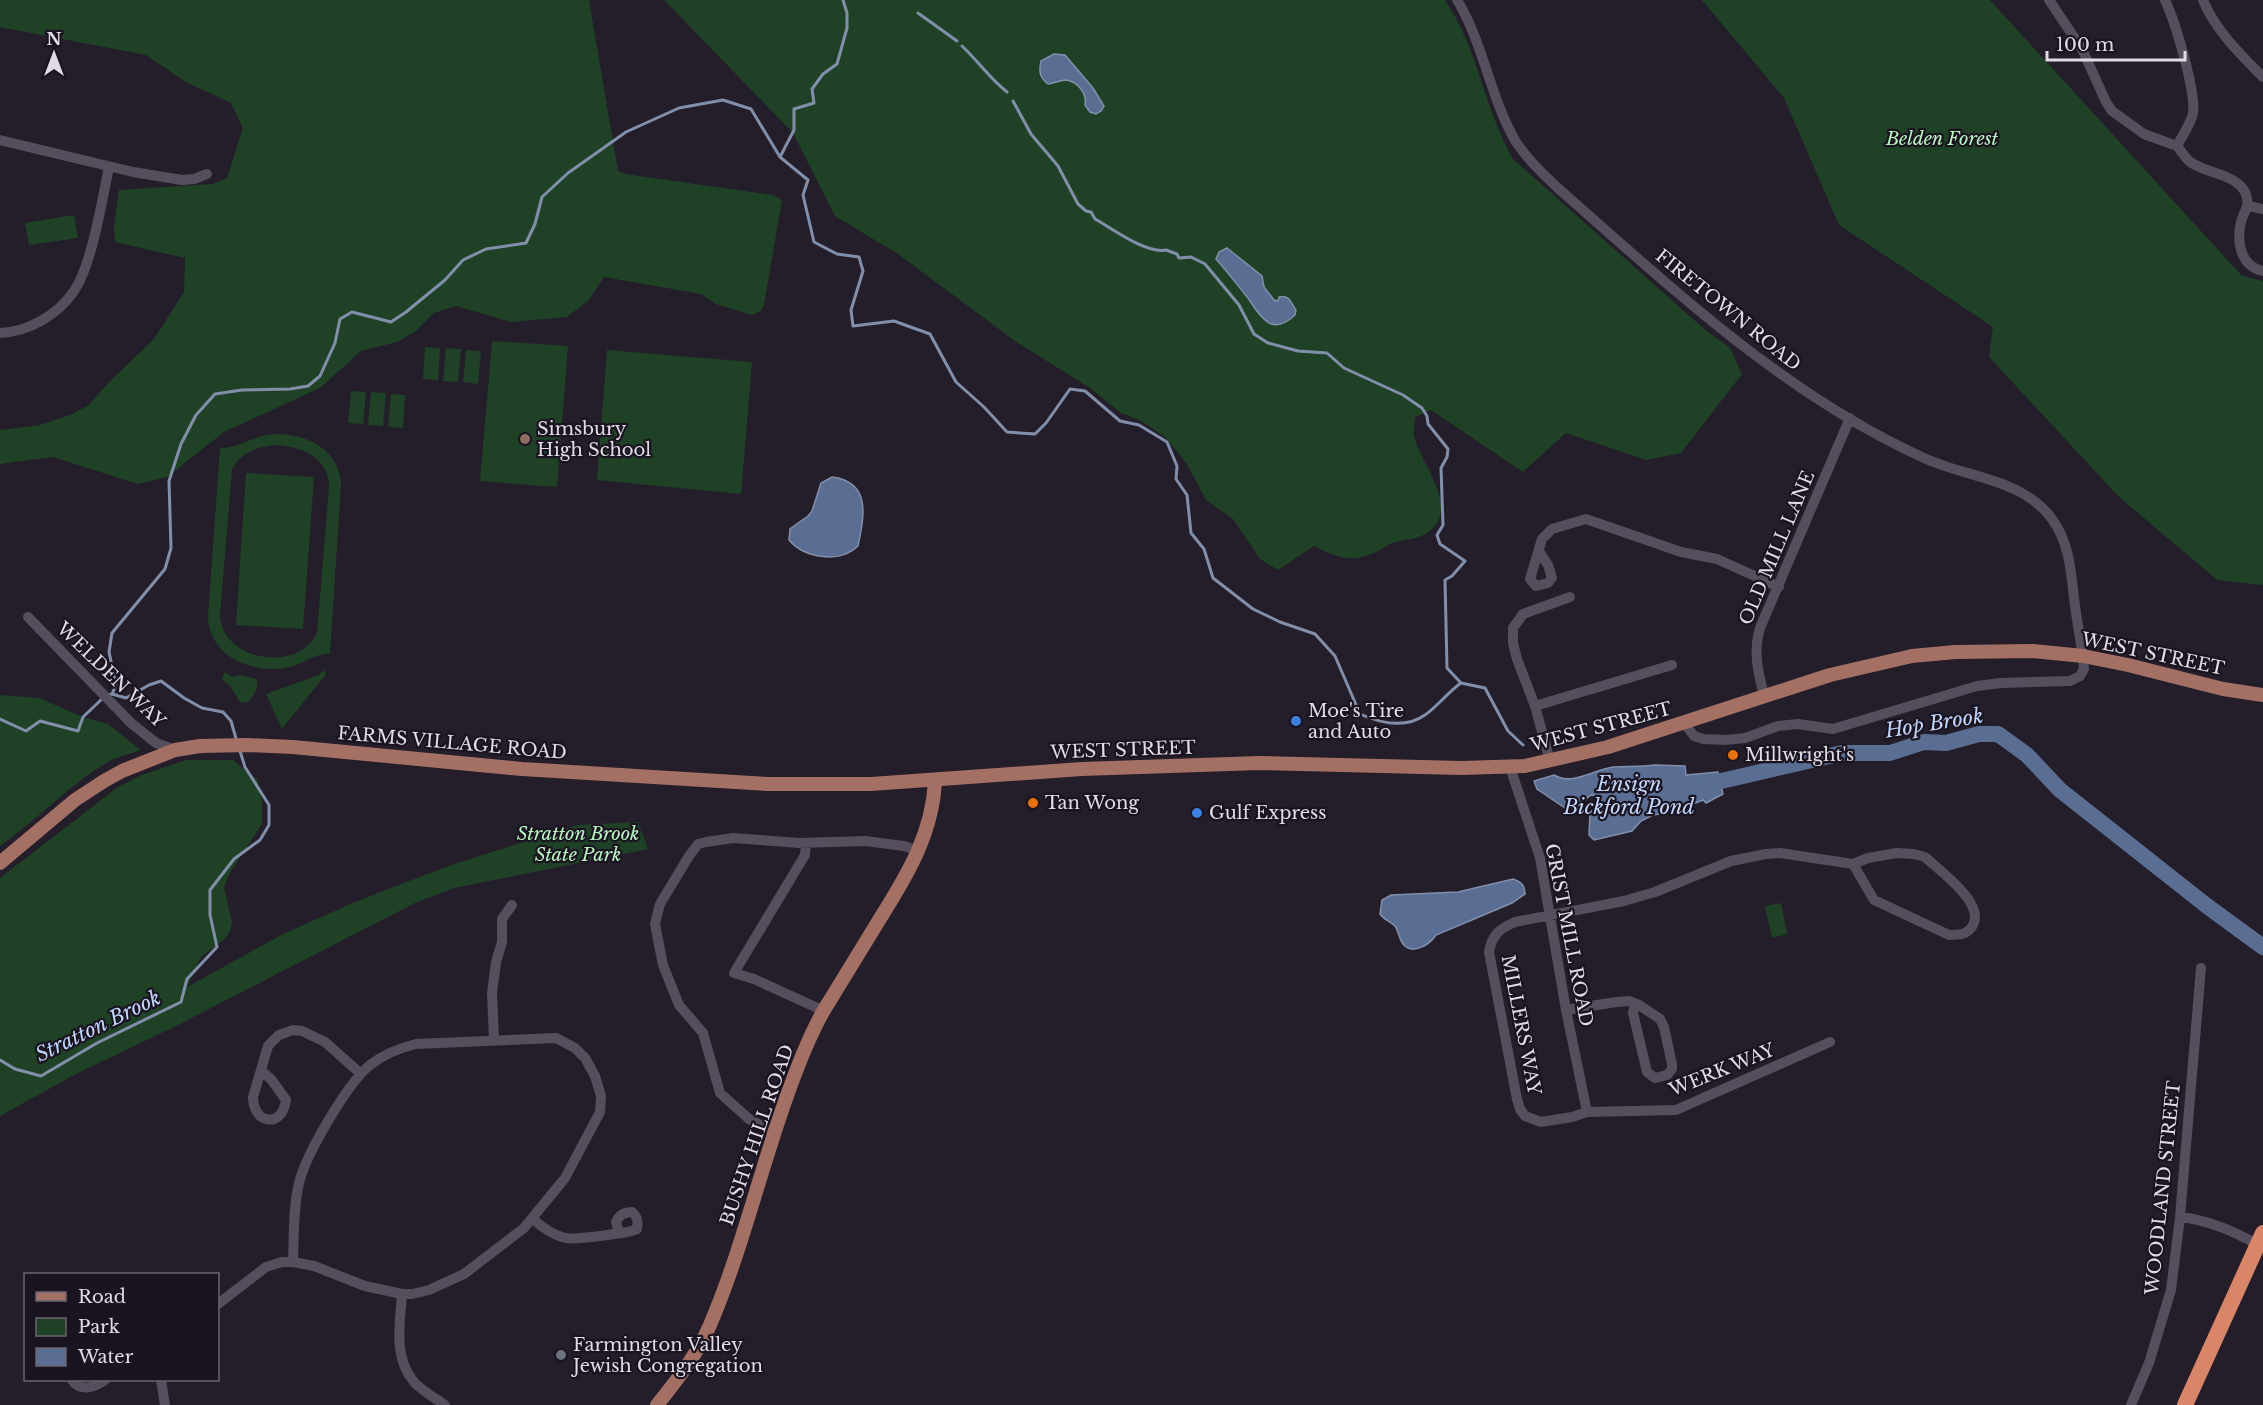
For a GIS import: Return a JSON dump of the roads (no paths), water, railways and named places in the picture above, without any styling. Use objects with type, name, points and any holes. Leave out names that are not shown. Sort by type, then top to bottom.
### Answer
[{"type":"highway","points":[[2185,1405],[2260,1239]]},
{"type":"main road","name":"WEST STREET","points":[[935,780],[1082,769],[1259,763],[1510,767],[1550,761],[1608,747],[1830,675],[1878,663],[1935,653],[1990,650],[2083,656],[2223,689],[2263,695]]},
{"type":"main road","name":"FARMS VILLAGE ROAD","points":[[0,863],[75,800],[104,781],[122,771],[175,750],[200,746],[240,745],[362,753],[522,769],[767,784],[894,783],[935,780]]},
{"type":"main road","name":"BUSHY HILL ROAD","points":[[657,1405],[686,1368],[709,1327],[736,1255],[774,1132],[799,1062],[824,1011],[911,869],[919,851],[934,800],[935,780]]},
{"type":"street","name":"FIRETOWN ROAD","points":[[1457,0],[1475,36],[1500,106],[1516,142],[1532,164],[1560,190],[1753,355],[1794,384],[1897,445],[1926,459],[2013,488],[2032,499],[2051,518],[2060,531],[2067,551],[2083,656]]},
{"type":"street","points":[[2049,0],[2082,49],[2112,111],[2144,134],[2177,146],[2190,161],[2238,183],[2245,193],[2248,206],[2240,226],[2241,252],[2254,270],[2263,271]]},
{"type":"street","points":[[2165,0],[2187,69],[2193,97],[2193,115],[2177,146]]},
{"type":"street","points":[[2204,0],[2217,24],[2244,58],[2263,77]]},
{"type":"street","points":[[0,140],[109,167],[182,180],[194,179],[207,174]]},
{"type":"street","points":[[0,333],[24,329],[41,321],[74,292],[83,273],[109,167]]},
{"type":"street","points":[[2248,206],[2263,209]]},
{"type":"street","name":"OLD MILL LANE","points":[[1764,695],[1757,663],[1756,642],[1760,628],[1850,418]]},
{"type":"street","points":[[1539,551],[1542,539],[1552,529],[1586,519],[1681,552],[1717,559],[1779,587]]},
{"type":"street","points":[[1550,761],[1535,705],[1517,659],[1513,643],[1513,628],[1524,614],[1570,597]]},
{"type":"street","name":"WELDEN WAY","points":[[28,617],[131,723],[156,743],[175,750]]},
{"type":"street","points":[[1684,723],[1694,736],[1703,739],[1725,740],[1745,738],[1778,726],[1798,724],[1833,729],[1977,686],[2070,681],[2080,676],[2084,669],[2083,656]]},
{"type":"street","points":[[1535,705],[1672,665]]},
{"type":"street","name":"GRIST MILL ROAD","points":[[1510,767],[1540,858],[1566,1010],[1587,1112]]},
{"type":"street","points":[[774,1132],[749,1119],[720,1093],[703,1033],[679,1005],[663,965],[655,924],[660,904],[698,844],[717,839],[806,843],[865,841],[904,846],[919,851]]},
{"type":"street","points":[[806,843],[805,855],[734,974],[754,979],[824,1011]]},
{"type":"street","name":"MILLERS WAY","points":[[1587,1112],[1540,1122],[1525,1116],[1520,1109],[1489,952],[1495,933],[1502,927],[1624,901],[1655,892],[1731,861],[1766,854],[1780,853],[1853,864]]},
{"type":"street","points":[[1897,853],[1925,857],[1973,904],[1975,923],[1970,930],[1961,935],[1949,935],[1874,900],[1853,864],[1868,858],[1897,853]]},
{"type":"street","points":[[494,1039],[492,993],[496,962],[502,942],[502,919],[512,905]]},
{"type":"street","name":"WOODLAND STREET","points":[[2130,1405],[2157,1340],[2171,1290],[2180,1217],[2201,968]]},
{"type":"street","points":[[1566,1010],[1629,1001],[1635,1004],[1660,1019],[1664,1027],[1672,1064],[1671,1069],[1661,1078],[1655,1078],[1647,1072],[1633,1012],[1635,1004]]},
{"type":"street","points":[[261,1071],[268,1046],[279,1035],[293,1030],[302,1031],[325,1042],[361,1074]]},
{"type":"street","points":[[219,1303],[266,1267],[282,1262],[314,1266],[366,1286],[402,1294],[429,1290],[464,1274],[524,1228],[566,1178],[600,1112],[601,1096],[595,1076],[585,1058],[575,1048],[556,1038],[494,1039],[400,1047],[372,1064],[361,1074],[323,1131],[304,1167],[296,1208],[293,1262]]},
{"type":"street","name":"WERK WAY","points":[[1587,1112],[1676,1110],[1830,1042]]},
{"type":"street","points":[[2180,1217],[2260,1239]]},
{"type":"street","points":[[533,1219],[541,1226],[567,1239],[620,1233]]},
{"type":"street","points":[[402,1294],[400,1340],[404,1366],[417,1385],[445,1405]]},
{"type":"street","points":[[72,1381],[74,1384],[86,1388],[103,1381]]},
{"type":"street","points":[[161,1381],[165,1405]]},
{"type":"water","points":[[1054,54],[1065,55],[1093,88],[1104,106],[1101,111],[1096,114],[1090,112],[1085,105],[1083,92],[1073,82],[1064,80],[1048,84],[1043,79],[1040,71],[1041,61]]},
{"type":"water","points":[[1227,248],[1262,276],[1264,287],[1274,300],[1278,301],[1282,296],[1289,300],[1296,310],[1295,315],[1278,325],[1265,320],[1216,259],[1219,252]]},
{"type":"water","points":[[832,477],[845,480],[859,493],[863,513],[858,546],[850,552],[832,557],[813,555],[789,540],[790,529],[808,516],[812,511],[821,483]]},
{"type":"water","name":"Ensign Bickford Pond","points":[[1685,766],[1686,775],[1718,772],[1723,794],[1706,803],[1703,800],[1673,812],[1653,815],[1641,821],[1632,831],[1594,840],[1589,835],[1590,814],[1599,802],[1600,796],[1591,795],[1579,804],[1565,808],[1537,789],[1534,781],[1554,775],[1568,779],[1575,778],[1613,767]]},
{"type":"water","points":[[1513,879],[1522,884],[1525,894],[1512,903],[1436,935],[1426,945],[1416,949],[1403,944],[1395,926],[1380,914],[1382,900],[1391,895],[1458,892]]},
{"type":"waterway","points":[[780,157],[794,130],[794,109],[814,103],[812,89],[823,74],[837,64],[847,28],[847,13],[843,0]]},
{"type":"waterway","points":[[918,13],[957,41]]},
{"type":"waterway","points":[[962,46],[1007,92]]},
{"type":"waterway","name":"Hop Brook","points":[[109,695],[112,694],[116,685],[109,652],[112,633],[165,569],[171,548],[169,481],[181,444],[196,415],[215,394],[308,386],[320,376],[335,343],[340,319],[352,312],[391,322],[445,280],[463,260],[486,249],[526,243],[535,224],[542,197],[568,173],[626,132],[679,108],[723,100],[751,109],[780,157],[808,180],[803,195],[814,242],[837,254],[859,257],[863,271],[851,310],[853,326],[894,321],[930,334],[956,382],[1007,432],[1035,434],[1046,423],[1070,389],[1085,391],[1120,421],[1139,425],[1167,442],[1177,466],[1176,479],[1187,495],[1191,533],[1204,549],[1213,578],[1253,609],[1280,622],[1315,634],[1335,656],[1360,714],[1384,722],[1409,722],[1425,715],[1461,683],[1485,688],[1508,731],[1523,745]]},
{"type":"waterway","points":[[1013,101],[1031,134],[1058,166],[1078,204],[1091,212],[1095,219],[1139,245],[1166,250],[1177,254],[1179,258],[1191,257],[1205,264],[1239,305],[1254,334],[1268,343],[1298,351],[1327,353],[1344,368],[1403,395],[1422,408],[1427,416],[1428,424],[1448,449],[1447,457],[1441,468],[1443,525],[1437,535],[1440,544],[1465,561],[1452,576],[1445,580],[1447,668],[1461,683]]},
{"type":"waterway","name":"Stratton Brook","points":[[112,694],[126,698],[161,681],[202,708],[223,712],[231,721],[237,742]]},
{"type":"waterway","name":"Hop Brook","points":[[0,719],[26,731],[40,721],[78,731],[83,717],[103,698]]},
{"type":"waterway","name":"Hop Brook","points":[[1700,786],[1842,753],[1890,753],[1924,742],[1946,743],[1979,734],[1998,734],[2027,755],[2060,790],[2207,906],[2263,947]]},
{"type":"waterway","name":"Stratton Brook","points":[[0,1060],[15,1069],[41,1076],[97,1043],[181,1002],[187,979],[217,947],[210,915],[210,890],[234,859],[260,840],[269,825],[269,805],[245,767],[240,751]]},
{"type":"place","name":"Simsbury High School","points":[[525,439]]},
{"type":"place","name":"Moe's Tire and Auto","points":[[1296,721]]},
{"type":"place","name":"Millwright's","points":[[1733,755]]},
{"type":"place","name":"Tan Wong","points":[[1033,803]]},
{"type":"place","name":"Gulf Express","points":[[1197,813]]},
{"type":"place","name":"Farmington Valley Jewish Congregation","points":[[561,1355]]},
{"type":"park label","name":"Belden Forest","points":[[1942,139]]},
{"type":"park label","name":"Stratton Brook State Park","points":[[578,844]]}]
